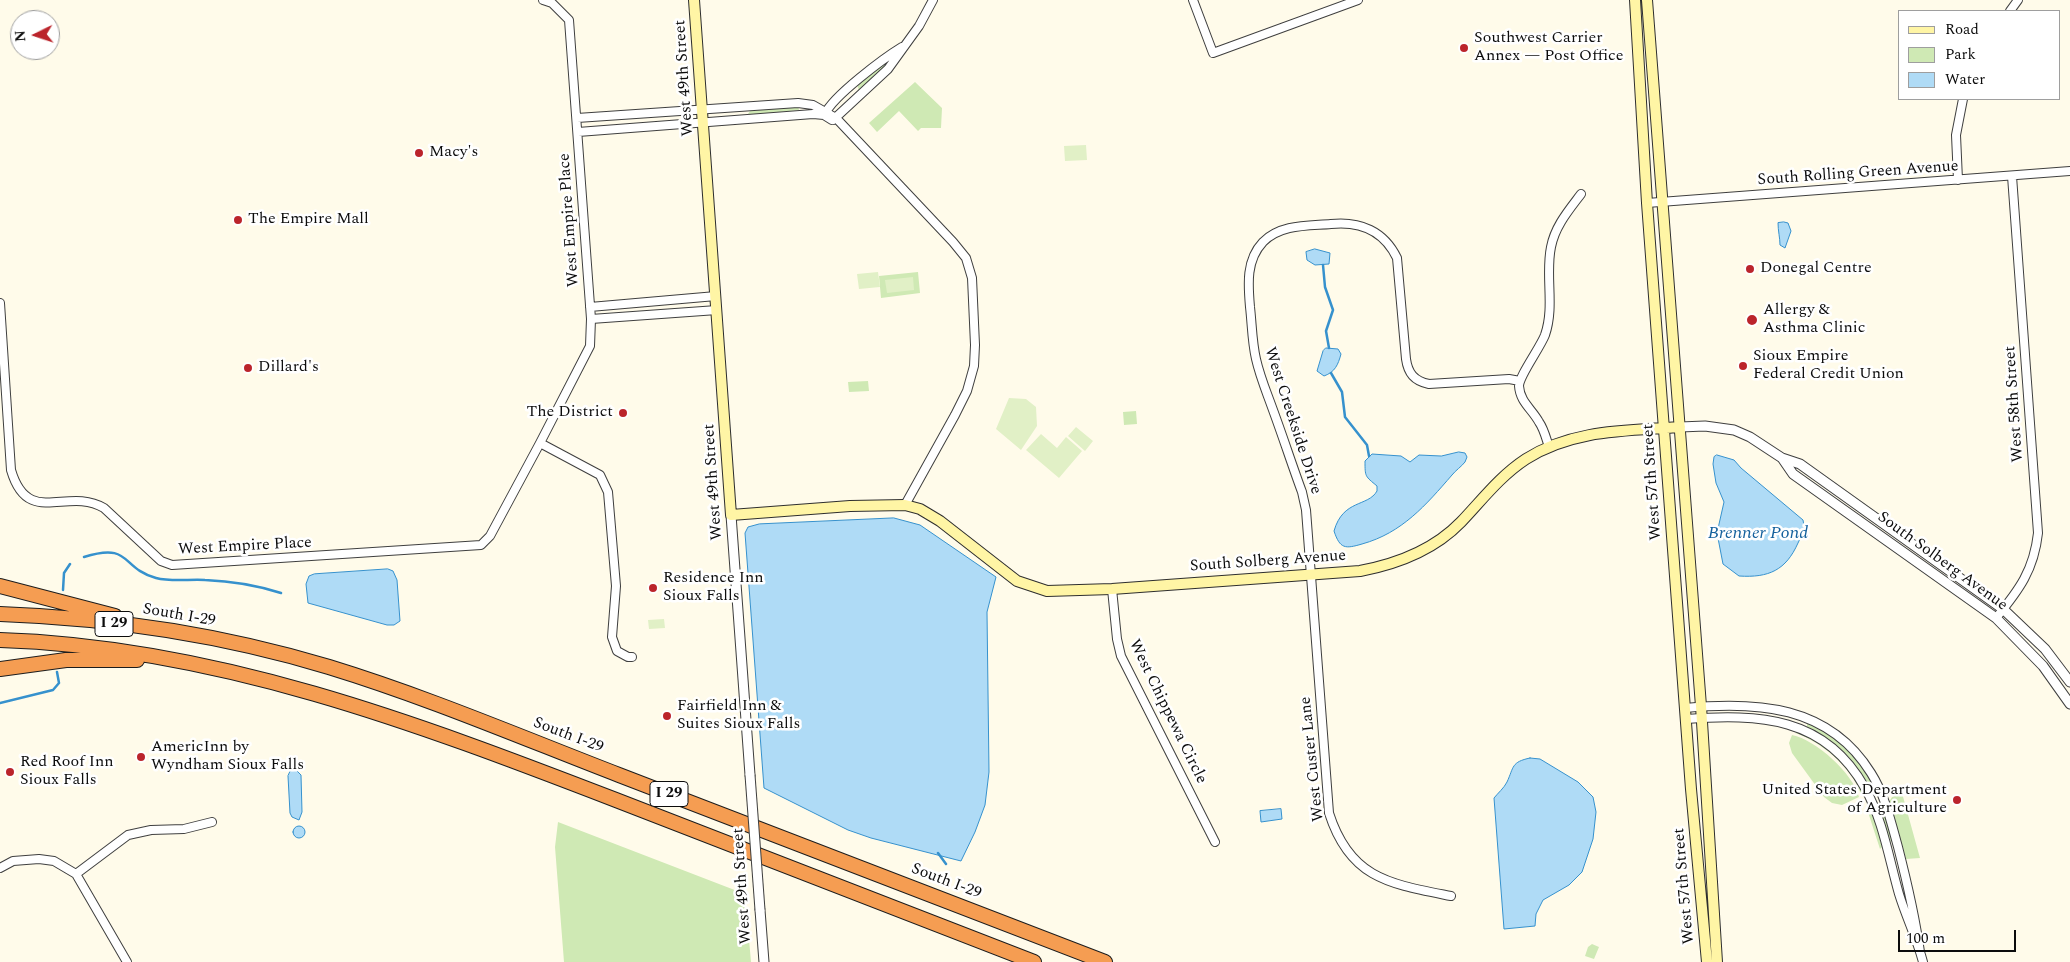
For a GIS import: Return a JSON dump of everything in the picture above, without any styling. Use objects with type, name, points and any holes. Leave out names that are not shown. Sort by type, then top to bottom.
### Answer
[{"type":"highway","points":[[0,586],[56,602],[228,642]]},
{"type":"highway","name":"South I-29","points":[[0,614],[117,624],[172,631],[228,642],[325,666],[400,690],[1105,962]]},
{"type":"highway","name":"I 29","points":[[0,640],[114,649],[210,666],[300,688],[359,706],[519,763],[1034,962]]},
{"type":"highway","points":[[0,669],[42,663],[94,659],[143,660],[210,666]]},
{"type":"main road","name":"West 49th Street","points":[[694,0],[731,515]]},
{"type":"main road","name":"West 57th Street","points":[[1636,0],[1647,204],[1707,962]]},
{"type":"main road","name":"West 57th Street","points":[[1648,0],[1702,718],[1717,962]]},
{"type":"main road","name":"South Solberg Avenue","points":[[731,515],[850,506],[905,505],[920,510],[940,521],[1005,574],[1024,584],[1047,591],[1112,589],[1311,575],[1376,568],[1409,557],[1444,537],[1460,523],[1497,481],[1525,459],[1549,447],[1590,434],[1680,427]]},
{"type":"street","name":"West Empire Place","points":[[0,303],[11,470],[21,493],[36,502],[81,500],[96,503],[166,564],[180,566],[481,545],[490,536],[590,346],[591,319],[569,20],[552,3],[543,0]]},
{"type":"street","points":[[836,121],[888,69],[919,26],[932,0]]},
{"type":"street","points":[[1193,0],[1213,54],[1358,0]]},
{"type":"street","points":[[825,113],[879,62],[904,46]]},
{"type":"street","points":[[1958,180],[1956,135],[1963,100]]},
{"type":"street","points":[[577,118],[798,103],[813,105],[836,121],[953,242],[966,258],[972,278],[976,345],[972,374],[967,391],[956,415],[905,505]]},
{"type":"street","name":"West Empire Place","points":[[578,132],[825,113]]},
{"type":"street","name":"South Rolling Green Avenue","points":[[1647,204],[2070,171]]},
{"type":"street","name":"West 58th Street","points":[[1996,618],[2028,574],[2034,560],[2038,533],[2012,176]]},
{"type":"street","points":[[1549,447],[1540,423],[1521,396],[1520,381],[1539,349],[1548,325],[1552,245],[1562,220],[1581,194]]},
{"type":"street","name":"West Creekside Drive","points":[[1311,575],[1306,510],[1302,492],[1262,380],[1253,342],[1249,275],[1253,257],[1264,241],[1276,232],[1292,227],[1344,223],[1358,225],[1371,230],[1389,244],[1397,258],[1406,359],[1411,375],[1419,381],[1428,384],[1510,379],[1520,381]]},
{"type":"street","name":"West Empire Place","points":[[590,307],[716,296]]},
{"type":"street","points":[[591,319],[717,310]]},
{"type":"street","name":"South Solberg Avenue","points":[[1680,427],[1705,426],[1734,430],[1750,437],[1782,458],[1800,464],[2003,609],[2045,649],[2070,682]]},
{"type":"street","points":[[540,443],[600,475],[604,481],[608,492],[616,586],[612,637],[617,650],[628,657],[632,657]]},
{"type":"street","name":"South Solberg Avenue","points":[[1782,458],[1793,474],[1996,618],[2040,661],[2070,704]]},
{"type":"street","name":"West 49th Street","points":[[731,515],[764,962]]},
{"type":"street","name":"West Custer Lane","points":[[1311,575],[1326,788],[1329,813],[1334,830],[1344,847],[1357,863],[1372,875],[1393,884],[1450,896]]},
{"type":"street","name":"West Chippewa Circle","points":[[1112,589],[1117,639],[1122,656],[1215,842]]},
{"type":"street","points":[[1686,713],[1701,706],[1742,704],[1776,708],[1807,718],[1828,728],[1852,748],[1871,774],[1890,818],[1914,908],[1920,952]]},
{"type":"street","points":[[1686,713],[1702,718],[1743,716],[1775,720],[1813,734],[1838,754],[1856,775],[1870,800],[1880,825],[1906,917],[1923,962]]},
{"type":"street","points":[[76,874],[128,835],[151,830],[184,829],[212,822]]},
{"type":"street","points":[[0,868],[13,861],[39,859],[54,861],[76,874],[127,962]]},
{"type":"green space","points":[[883,64],[886,65],[885,67],[859,90],[857,85]]},
{"type":"green space","points":[[915,82],[942,108],[941,128],[921,128],[918,131],[899,111],[877,132],[869,123]]},
{"type":"green space","points":[[798,106],[799,110],[748,114],[750,111]]},
{"type":"green space","points":[[1086,145],[1087,160],[1065,161],[1064,146]]},
{"type":"green space","points":[[878,272],[880,287],[859,289],[857,274]]},
{"type":"green space","points":[[918,272],[920,293],[881,298],[879,276]]},
{"type":"green space","points":[[913,277],[914,290],[887,293],[885,280]]},
{"type":"green space","points":[[868,381],[869,391],[849,392],[848,382]]},
{"type":"green space","points":[[1009,398],[1026,399],[1036,407],[1037,426],[1021,450],[996,429]]},
{"type":"green space","points":[[1136,411],[1137,424],[1124,425],[1123,412]]},
{"type":"green space","points":[[1076,427],[1093,441],[1085,451],[1068,436]]},
{"type":"green space","points":[[1041,434],[1057,448],[1066,437],[1082,451],[1059,478],[1026,450]]},
{"type":"green space","points":[[664,619],[665,628],[649,629],[648,620]]},
{"type":"green space","points":[[1807,722],[1825,731],[1855,756],[1868,774],[1871,782],[1867,783],[1848,759],[1833,745],[1807,728]]},
{"type":"green space","points":[[1798,732],[1827,747],[1835,755],[1849,772],[1862,789],[1861,794],[1843,765],[1825,749],[1795,733]]},
{"type":"green space","points":[[1792,735],[1812,743],[1832,759],[1849,778],[1859,797],[1842,805],[1832,803],[1824,797],[1792,753],[1789,743]]},
{"type":"green space","points":[[1902,793],[1920,858],[1906,859],[1889,802],[1892,797]]},
{"type":"green space","points":[[1884,808],[1891,842],[1878,809]]},
{"type":"green space","points":[[1868,812],[1874,817],[1882,847],[1880,849]]},
{"type":"green space","points":[[558,822],[745,894],[751,962],[564,962],[555,847]]},
{"type":"green space","points":[[1592,944],[1599,947],[1594,959],[1585,956],[1588,947]]},
{"type":"water","points":[[1778,223],[1788,223],[1791,231],[1785,248],[1780,245],[1778,226]]},
{"type":"water","points":[[1315,249],[1330,253],[1329,264],[1315,265],[1307,260],[1306,252]]},
{"type":"water","points":[[1326,348],[1338,349],[1341,354],[1336,368],[1324,376],[1317,371],[1323,351]]},
{"type":"water","points":[[1459,452],[1465,453],[1467,457],[1465,462],[1412,517],[1389,533],[1376,539],[1356,546],[1347,547],[1341,544],[1334,531],[1338,521],[1349,508],[1368,500],[1377,491],[1377,486],[1366,476],[1365,470],[1365,461],[1372,454],[1401,456],[1410,462],[1419,455],[1441,456]]},
{"type":"water","name":"Brenner Pond","points":[[1717,455],[1734,460],[1803,520],[1803,532],[1788,560],[1768,574],[1739,576],[1723,564],[1717,533],[1724,502],[1716,483],[1713,464],[1714,457]]},
{"type":"water","points":[[894,518],[920,525],[996,577],[987,612],[989,772],[985,805],[961,861],[871,838],[848,830],[764,788],[745,533],[748,527],[759,524]]},
{"type":"water","points":[[388,569],[393,571],[397,580],[400,621],[394,625],[387,625],[308,603],[306,584],[309,576],[314,574]]},
{"type":"water","points":[[1530,758],[1540,759],[1578,782],[1593,797],[1596,812],[1593,839],[1582,872],[1569,885],[1543,900],[1536,914],[1535,926],[1504,929],[1494,798],[1506,784],[1516,763]]},
{"type":"water","points":[[291,770],[296,770],[301,775],[302,812],[299,820],[292,817],[290,813],[288,776]]},
{"type":"water","points":[[1281,809],[1282,819],[1261,822],[1260,811]]},
{"type":"water","points":[[297,826],[301,826],[305,832],[301,838],[297,838],[293,834],[293,830]]},
{"type":"waterway","points":[[1323,265],[1325,287],[1333,310],[1326,331],[1329,348]]},
{"type":"waterway","points":[[1331,373],[1342,392],[1345,417],[1367,445],[1369,456]]},
{"type":"waterway","points":[[84,557],[99,553],[118,554],[145,574],[156,578],[234,582],[281,593]]},
{"type":"waterway","points":[[63,590],[64,573],[70,564]]},
{"type":"waterway","points":[[0,703],[53,690],[59,683],[57,672]]},
{"type":"waterway","points":[[938,853],[946,864]]},
{"type":"place","name":"Southwest Carrier Annex — Post Office","points":[[1464,48]]},
{"type":"place","name":"Macy's","points":[[419,153]]},
{"type":"place","name":"The Empire Mall","points":[[238,220]]},
{"type":"place","name":"Donegal Centre","points":[[1750,269]]},
{"type":"place","name":"Allergy & Asthma Clinic","points":[[1752,320]]},
{"type":"place","name":"Sioux Empire Federal Credit Union","points":[[1743,366]]},
{"type":"place","name":"Dillard's","points":[[248,368]]},
{"type":"place","name":"The District","points":[[623,413]]},
{"type":"place","name":"Residence Inn Sioux Falls","points":[[653,588]]},
{"type":"place","name":"Fairfield Inn & Suites Sioux Falls","points":[[667,716]]},
{"type":"place","name":"AmericInn by Wyndham Sioux Falls","points":[[141,757]]},
{"type":"place","name":"Red Roof Inn Sioux Falls","points":[[10,772]]},
{"type":"place","name":"United States Department of Agriculture","points":[[1957,800]]}]
